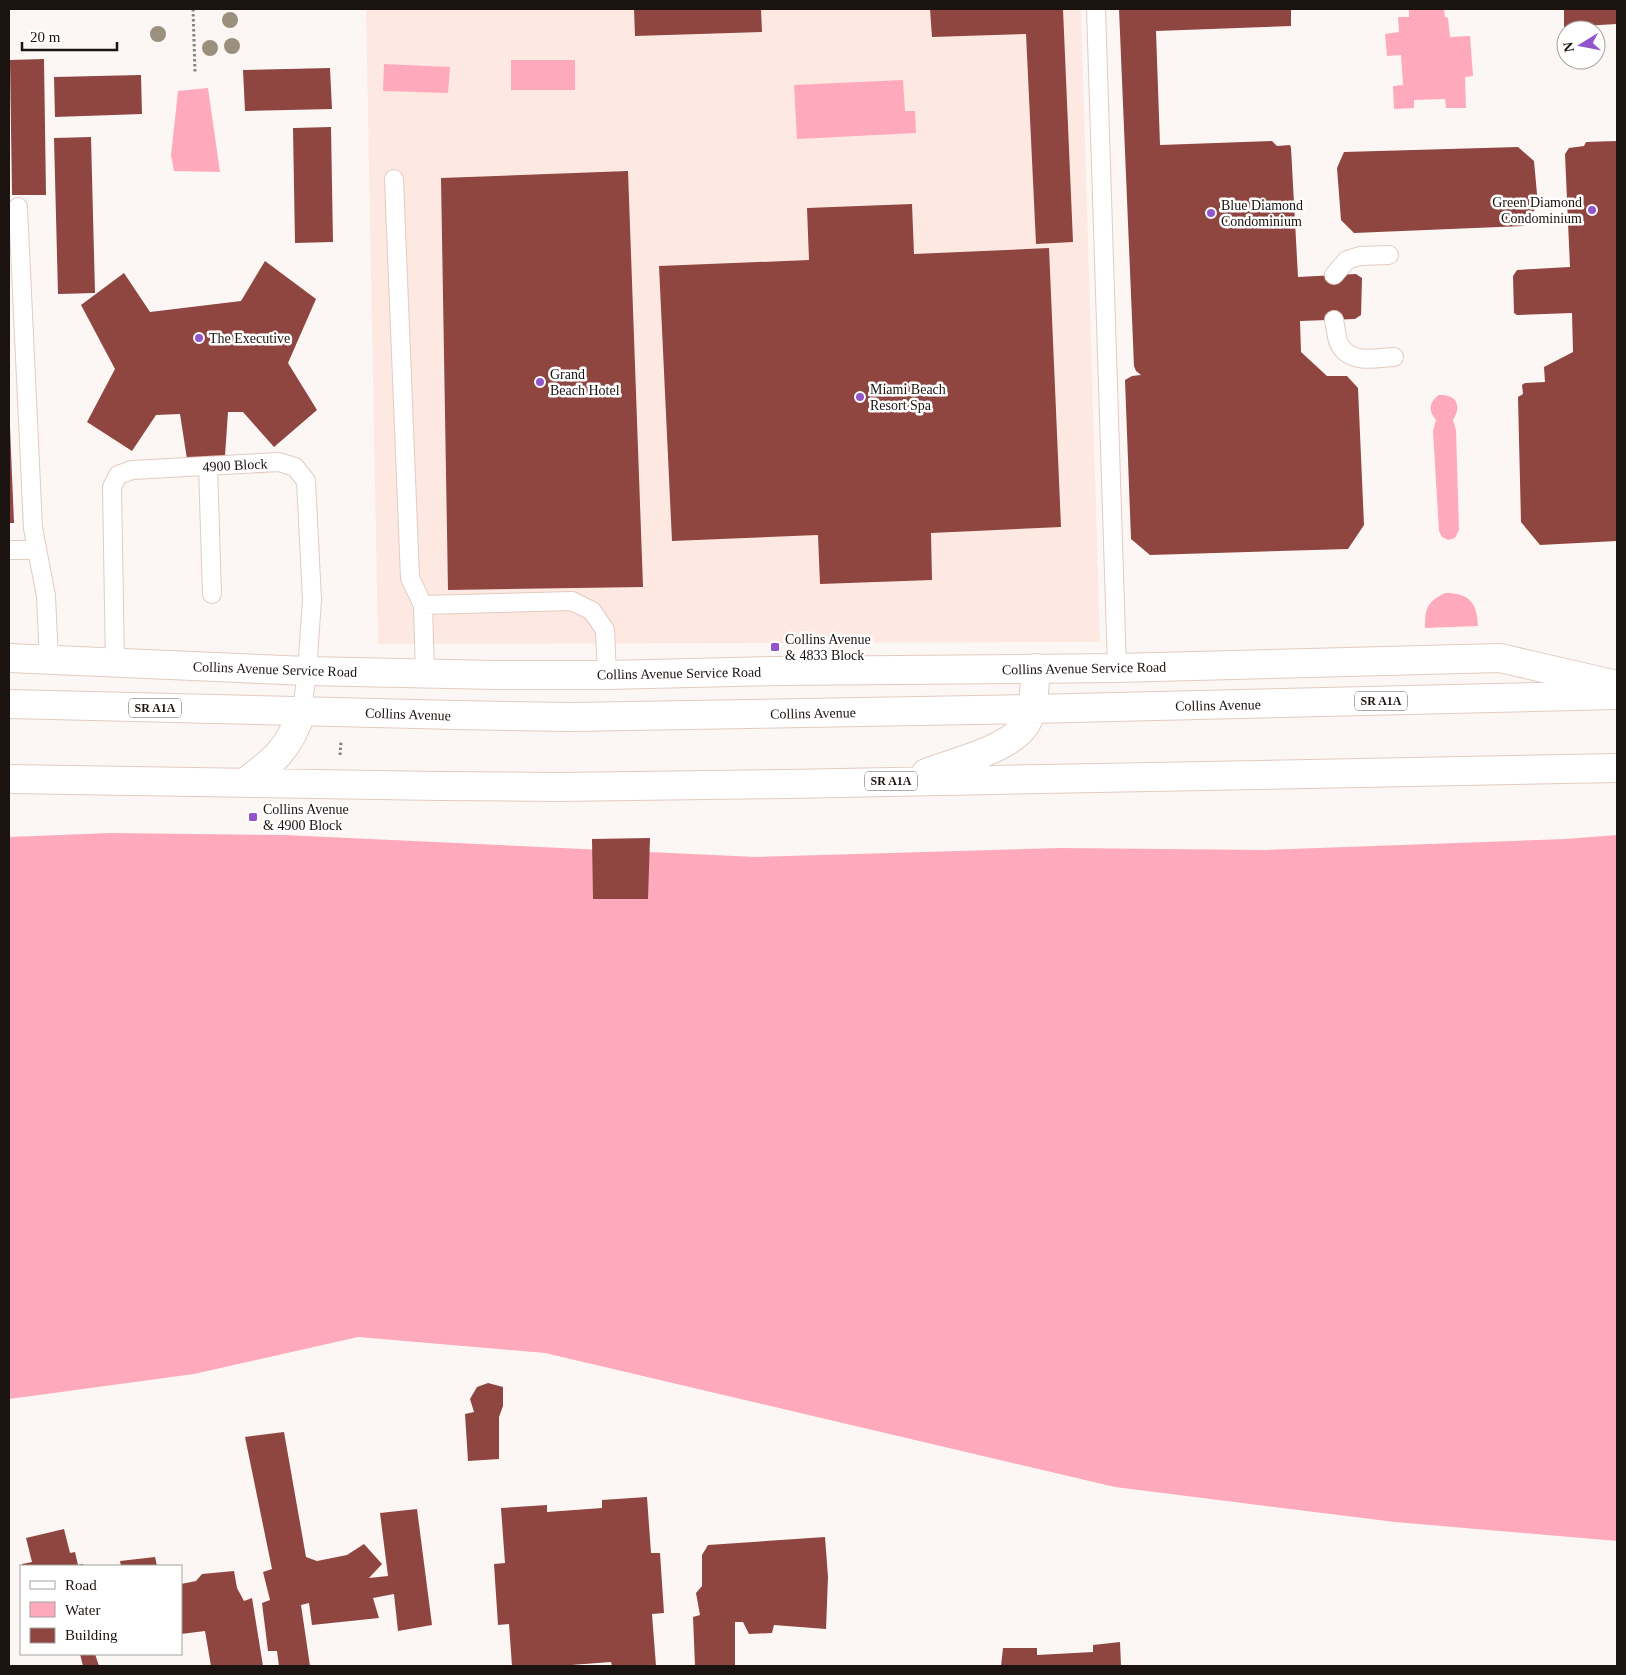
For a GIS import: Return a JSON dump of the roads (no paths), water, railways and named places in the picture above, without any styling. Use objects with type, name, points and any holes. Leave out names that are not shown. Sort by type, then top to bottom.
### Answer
[{"type":"main road","name":"Collins Avenue Service Road","points":[[9,658],[307,671],[607,675],[1117,668],[1500,658],[1617,685]]},
{"type":"main road","points":[[903,781],[1010,741],[1028,721],[1032,708],[1036,668]]},
{"type":"main road","name":"Collins Avenue","points":[[9,704],[571,717],[1617,695]]},
{"type":"main road","points":[[244,783],[275,760],[288,744],[302,711]]},
{"type":"main road","name":"SR A1A","points":[[9,779],[558,787],[1617,768]]},
{"type":"lane","points":[[1096,9],[1117,668]]},
{"type":"lane","points":[[394,179],[410,578],[423,605],[425,673]]},
{"type":"lane","points":[[18,207],[33,528],[46,596],[49,661]]},
{"type":"lane","points":[[1334,275],[1347,260],[1360,256],[1389,255]]},
{"type":"lane","points":[[1334,320],[1340,346],[1351,357],[1369,359],[1394,357]]},
{"type":"lane","name":"4900 Block","points":[[115,664],[112,487],[118,475],[132,470],[279,462],[295,467],[306,481],[312,600],[302,711]]},
{"type":"lane","points":[[208,466],[212,594]]},
{"type":"lane","points":[[9,550],[36,550]]},
{"type":"lane","points":[[423,605],[572,601],[592,611],[605,630],[607,675]]},
{"type":"water","points":[[1409,9],[1444,9],[1445,17],[1448,18],[1450,37],[1470,36],[1473,76],[1465,77],[1466,108],[1446,108],[1445,99],[1414,100],[1414,108],[1394,109],[1393,86],[1403,85],[1401,55],[1387,56],[1385,34],[1399,32],[1398,17],[1409,17]]},
{"type":"water","points":[[511,60],[575,60],[575,90],[511,90]]},
{"type":"water","points":[[384,64],[450,67],[448,93],[383,91]]},
{"type":"water","points":[[903,80],[905,111],[915,111],[916,133],[797,139],[794,85]]},
{"type":"water","points":[[208,88],[220,172],[174,171],[171,155],[178,91]]},
{"type":"water","points":[[1439,395],[1445,395],[1454,399],[1457,406],[1456,415],[1453,420],[1456,430],[1459,530],[1455,538],[1448,540],[1442,537],[1439,531],[1433,431],[1436,420],[1431,410],[1433,401]]},
{"type":"water","points":[[1445,593],[1454,593],[1466,597],[1474,605],[1478,626],[1425,628],[1428,606],[1434,599]]},
{"type":"water","points":[[110,833],[284,835],[756,857],[1061,848],[1265,850],[1565,839],[1617,835],[1617,1541],[1395,1522],[1115,1487],[545,1353],[358,1337],[194,1374],[9,1399],[9,837]]},
{"type":"place","name":"Green Diamond Condominium","points":[[1592,210]]},
{"type":"place","name":"Blue Diamond Condominium","points":[[1211,213]]},
{"type":"place","name":"The Executive","points":[[199,338]]},
{"type":"place","name":"Grand Beach Hotel","points":[[540,382]]},
{"type":"place","name":"Miami Beach Resort Spa","points":[[860,397]]},
{"type":"place","name":"Collins Avenue & 4833 Block","points":[[775,647]]},
{"type":"place","name":"Collins Avenue & 4900 Block","points":[[253,817]]}]
